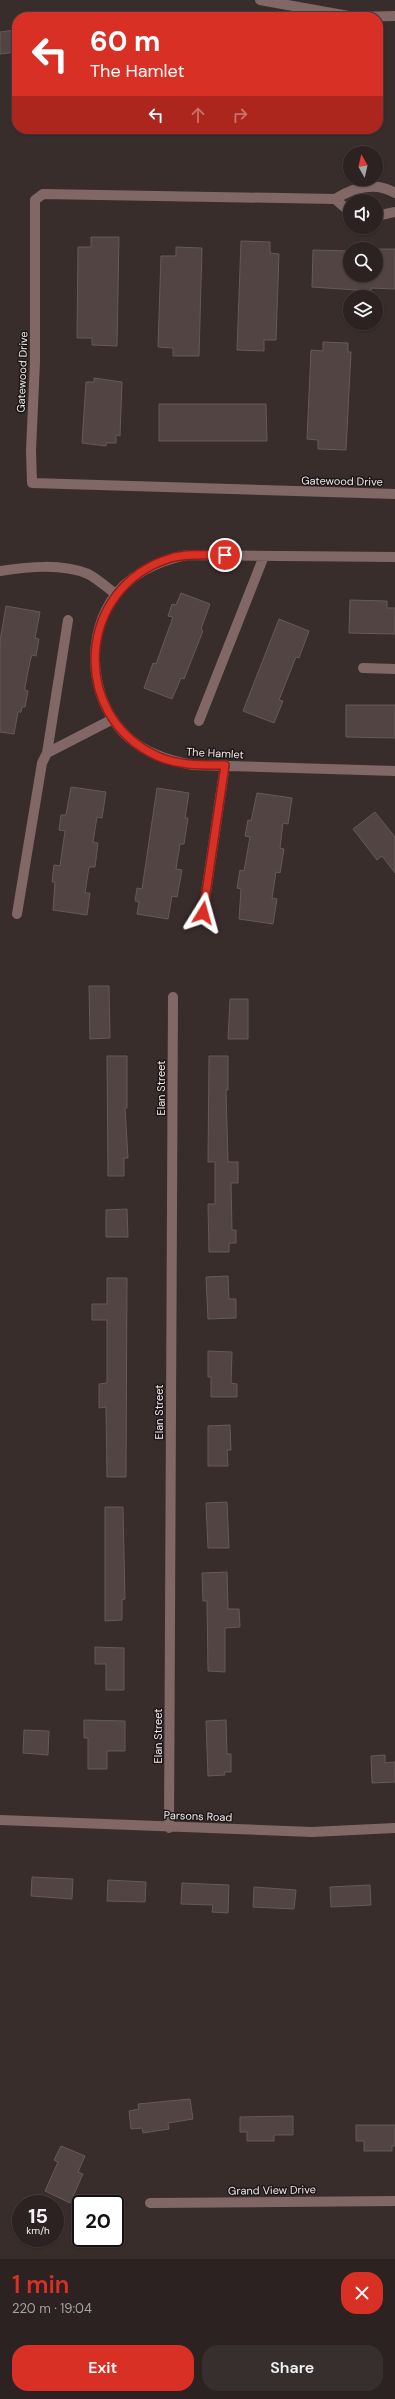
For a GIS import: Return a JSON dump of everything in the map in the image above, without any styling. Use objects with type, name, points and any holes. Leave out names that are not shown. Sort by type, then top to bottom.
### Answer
[{"type":"street","points":[[260,0],[326,12]]},
{"type":"street","points":[[383,16],[395,16]]},
{"type":"street","points":[[343,206],[335,199],[350,189],[372,186],[395,193]]},
{"type":"street","name":"Gatewood Drive","points":[[335,199],[59,193],[43,194],[35,200],[35,362],[31,450],[32,483],[395,494]]},
{"type":"street","points":[[383,215],[395,212]]},
{"type":"street","name":"The Hamlet","points":[[395,557],[187,555],[172,558],[139,573],[116,594],[110,602],[102,622],[96,647],[95,668],[102,700],[113,719],[129,738],[157,756],[193,765],[395,771]]},
{"type":"street","points":[[199,721],[264,556]]},
{"type":"street","points":[[0,571],[23,568],[69,568],[90,575],[116,594]]},
{"type":"street","points":[[17,914],[42,763],[47,754],[68,620]]},
{"type":"street","points":[[364,668],[395,669]]},
{"type":"street","points":[[47,754],[113,719]]},
{"type":"street","points":[[203,913],[225,765]]},
{"type":"street","name":"Elan Street","points":[[169,1828],[173,997]]},
{"type":"street","name":"Parsons Road","points":[[0,1820],[169,1828],[312,1832],[395,1828]]},
{"type":"street","name":"Grand View Drive","points":[[150,2203],[395,2201]]},
{"type":"building","points":[[12,30],[12,53],[0,54],[0,32]]},
{"type":"building","points":[[91,237],[119,237],[117,346],[92,345],[92,338],[77,338],[78,247],[91,247]]},
{"type":"building","points":[[241,241],[270,242],[270,253],[279,254],[276,340],[264,340],[264,351],[237,350]]},
{"type":"building","points":[[176,247],[202,248],[199,356],[173,356],[173,348],[158,347],[161,256],[176,256]]},
{"type":"building","points":[[383,249],[395,249],[395,289],[371,288],[371,290],[356,290],[312,287],[313,250],[343,251],[343,282],[383,282]]},
{"type":"building","points":[[323,342],[348,343],[348,352],[351,352],[346,450],[318,449],[318,440],[307,439],[311,350],[323,351]]},
{"type":"building","points":[[94,378],[122,382],[120,436],[116,435],[116,443],[106,443],[106,446],[82,443],[86,382],[94,382]]},
{"type":"building","points":[[159,404],[266,404],[267,441],[159,441]]},
{"type":"building","points":[[181,593],[210,604],[201,629],[203,631],[184,679],[181,678],[172,699],[144,688],[153,663],[156,664],[173,617],[168,616],[172,604],[176,605]]},
{"type":"building","points":[[350,600],[387,601],[387,608],[395,608],[395,634],[349,633]]},
{"type":"building","points":[[6,606],[40,612],[35,638],[39,639],[36,656],[32,655],[30,661],[25,687],[25,690],[28,691],[25,707],[22,707],[21,712],[18,712],[14,734],[0,732],[0,641]]},
{"type":"building","points":[[279,619],[309,631],[299,658],[296,657],[279,700],[283,701],[274,723],[243,711]]},
{"type":"building","points":[[346,705],[395,705],[395,738],[346,737]]},
{"type":"building","points":[[71,787],[106,792],[102,818],[97,817],[93,842],[98,843],[95,867],[89,867],[85,893],[90,893],[87,915],[53,910],[55,882],[52,882],[54,865],[60,866],[65,831],[59,830],[61,815],[66,815]]},
{"type":"building","points":[[157,788],[189,793],[185,818],[188,818],[184,844],[180,844],[176,869],[182,870],[177,897],[172,896],[168,919],[137,914],[139,902],[135,901],[137,888],[142,889]]},
{"type":"building","points":[[257,793],[292,798],[288,824],[283,823],[280,848],[284,849],[280,873],[276,872],[272,898],[277,899],[273,924],[239,919],[241,889],[237,888],[240,870],[244,871],[250,837],[245,836],[248,820],[251,821]]},
{"type":"building","points":[[375,812],[395,837],[395,873],[382,856],[377,860],[353,829]]},
{"type":"building","points":[[89,986],[109,986],[110,1038],[90,1039]]},
{"type":"building","points":[[230,999],[248,999],[248,1039],[228,1039]]},
{"type":"building","points":[[107,1056],[127,1056],[127,1108],[125,1108],[128,1158],[124,1158],[124,1176],[108,1176]]},
{"type":"building","points":[[209,1056],[228,1056],[228,1090],[226,1090],[228,1162],[238,1162],[238,1183],[231,1183],[232,1230],[236,1230],[236,1243],[229,1243],[229,1252],[209,1252],[208,1204],[215,1204],[215,1162],[208,1162]]},
{"type":"building","points":[[127,1209],[128,1237],[106,1237],[106,1210]]},
{"type":"building","points":[[228,1276],[229,1299],[236,1299],[236,1318],[208,1319],[206,1277]]},
{"type":"building","points":[[107,1278],[127,1278],[126,1477],[107,1477],[106,1407],[99,1408],[99,1384],[107,1383],[107,1320],[92,1320],[92,1304],[107,1304]]},
{"type":"building","points":[[208,1351],[232,1352],[231,1383],[237,1384],[237,1397],[211,1397],[211,1377],[208,1377]]},
{"type":"building","points":[[230,1425],[231,1450],[227,1450],[228,1466],[208,1466],[208,1426]]},
{"type":"building","points":[[227,1502],[229,1548],[208,1548],[206,1503]]},
{"type":"building","points":[[105,1507],[123,1507],[125,1599],[122,1600],[122,1620],[105,1621]]},
{"type":"building","points":[[227,1572],[228,1609],[239,1609],[240,1627],[225,1628],[225,1672],[208,1671],[207,1601],[203,1601],[202,1573]]},
{"type":"building","points":[[95,1647],[124,1648],[124,1690],[106,1690],[106,1664],[95,1664]]},
{"type":"building","points":[[84,1720],[125,1721],[125,1751],[107,1751],[107,1769],[88,1769],[88,1738],[84,1738]]},
{"type":"building","points":[[226,1720],[227,1754],[231,1754],[231,1772],[224,1772],[225,1775],[208,1776],[206,1721]]},
{"type":"building","points":[[24,1730],[49,1731],[48,1755],[23,1753]]},
{"type":"building","points":[[385,1755],[385,1763],[395,1762],[395,1782],[372,1783],[371,1756]]},
{"type":"building","points":[[32,1877],[73,1879],[72,1899],[31,1896]]},
{"type":"building","points":[[108,1880],[146,1882],[145,1902],[107,1901]]},
{"type":"building","points":[[182,1883],[229,1885],[228,1913],[212,1912],[213,1905],[181,1904]]},
{"type":"building","points":[[370,1885],[371,1905],[331,1907],[330,1887]]},
{"type":"building","points":[[254,1887],[296,1890],[294,1909],[253,1907]]},
{"type":"building","points":[[190,2099],[193,2119],[168,2123],[169,2129],[143,2133],[142,2128],[131,2129],[129,2111],[139,2109],[138,2104]]},
{"type":"building","points":[[293,2116],[293,2135],[274,2135],[274,2141],[247,2141],[247,2132],[240,2132],[240,2117]]},
{"type":"building","points":[[356,2125],[395,2125],[395,2146],[392,2146],[392,2151],[364,2151],[364,2141],[356,2141]]},
{"type":"building","points":[[61,2146],[85,2156],[78,2172],[83,2174],[74,2195],[72,2195],[70,2203],[64,2200],[64,2195],[53,2195],[45,2191],[58,2162],[54,2160]]},
{"type":"route","points":[[203,913],[225,765],[193,765],[173,762],[157,756],[129,738],[113,719],[102,700],[96,681],[96,647],[102,622],[110,602],[116,594],[139,573],[157,563],[172,558],[187,555],[225,555]]}]
